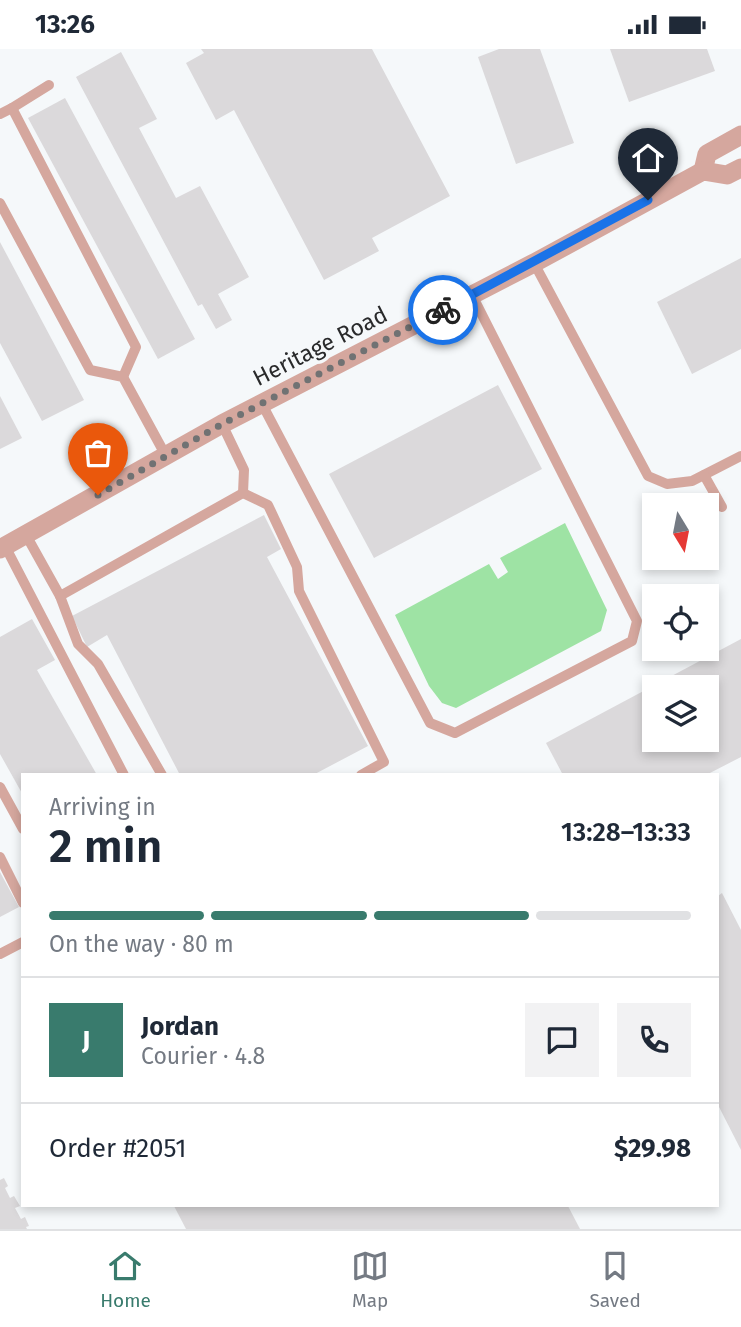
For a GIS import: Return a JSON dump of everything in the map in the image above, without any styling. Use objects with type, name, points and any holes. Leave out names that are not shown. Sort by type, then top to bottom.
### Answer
[{"type":"street","name":"Heritage Road","points":[[703,171],[707,154],[741,135]]},
{"type":"street","name":"Heritage Road","points":[[2,548],[222,424],[534,263],[703,171],[727,175],[741,168]]},
{"type":"lane","points":[[0,114],[49,85]]},
{"type":"lane","points":[[12,108],[136,347],[123,377]]},
{"type":"lane","points":[[0,203],[90,370],[123,377],[167,456]]},
{"type":"lane","points":[[534,263],[648,476],[667,484],[692,481],[741,456]]},
{"type":"lane","points":[[261,404],[430,723],[456,733],[632,641],[637,621],[472,295]]},
{"type":"lane","points":[[222,424],[244,470],[243,493]]},
{"type":"lane","points":[[704,475],[722,507]]},
{"type":"lane","points":[[60,596],[243,493]]},
{"type":"lane","points":[[243,493],[268,505],[297,567],[299,591],[384,762],[365,773]]},
{"type":"lane","points":[[26,535],[60,596],[78,645],[98,664],[161,773]]},
{"type":"lane","points":[[2,548],[123,773]]},
{"type":"lane","points":[[0,787],[21,825]]},
{"type":"lane","points":[[0,857],[21,899]]},
{"type":"lane","points":[[0,954],[21,943]]},
{"type":"green space","points":[[565,523],[607,610],[601,631],[456,708],[442,703],[429,686],[395,615],[489,564],[498,579],[508,572],[500,558]]},
{"type":"building","points":[[201,49],[372,49],[450,196],[372,238],[379,251],[324,280],[234,110],[216,120],[186,63],[204,53]]},
{"type":"building","points":[[499,49],[540,49],[574,143],[516,164],[478,57]]},
{"type":"building","points":[[610,49],[707,49],[715,71],[629,102]]},
{"type":"building","points":[[121,52],[157,119],[139,128],[176,198],[200,186],[249,277],[218,294],[232,320],[216,329],[202,304],[198,306],[76,77]]},
{"type":"building","points":[[65,98],[195,339],[158,359],[28,118]]},
{"type":"building","points":[[0,242],[84,400],[42,421],[0,343]]},
{"type":"building","points":[[741,258],[741,349],[692,374],[657,302]]},
{"type":"building","points":[[498,385],[542,469],[374,558],[329,474]]},
{"type":"building","points":[[0,396],[22,438],[0,449]]},
{"type":"building","points":[[264,515],[281,549],[267,557],[368,746],[317,773],[179,773],[107,635],[87,647],[72,616]]},
{"type":"building","points":[[32,619],[55,660],[37,670],[96,773],[21,773],[21,791],[0,754],[0,637]]},
{"type":"building","points":[[741,639],[741,757],[710,773],[562,773],[546,743],[642,692],[642,752],[719,752],[719,675],[674,675],[700,661],[719,661],[719,651]]},
{"type":"building","points":[[0,872],[19,907],[0,917]]},
{"type":"building","points":[[722,893],[741,930],[741,1150],[719,1107],[719,895]]},
{"type":"building","points":[[4,1178],[8,1186],[5,1188],[10,1198],[14,1196],[20,1206],[15,1208],[21,1219],[25,1217],[29,1226],[27,1229],[0,1229],[0,1180]]},
{"type":"building","points":[[175,1207],[569,1207],[580,1229],[186,1229]]},
{"type":"way so far","points":[[98,495],[222,424],[443,310]]},
{"type":"route","points":[[443,310],[648,200]]}]
